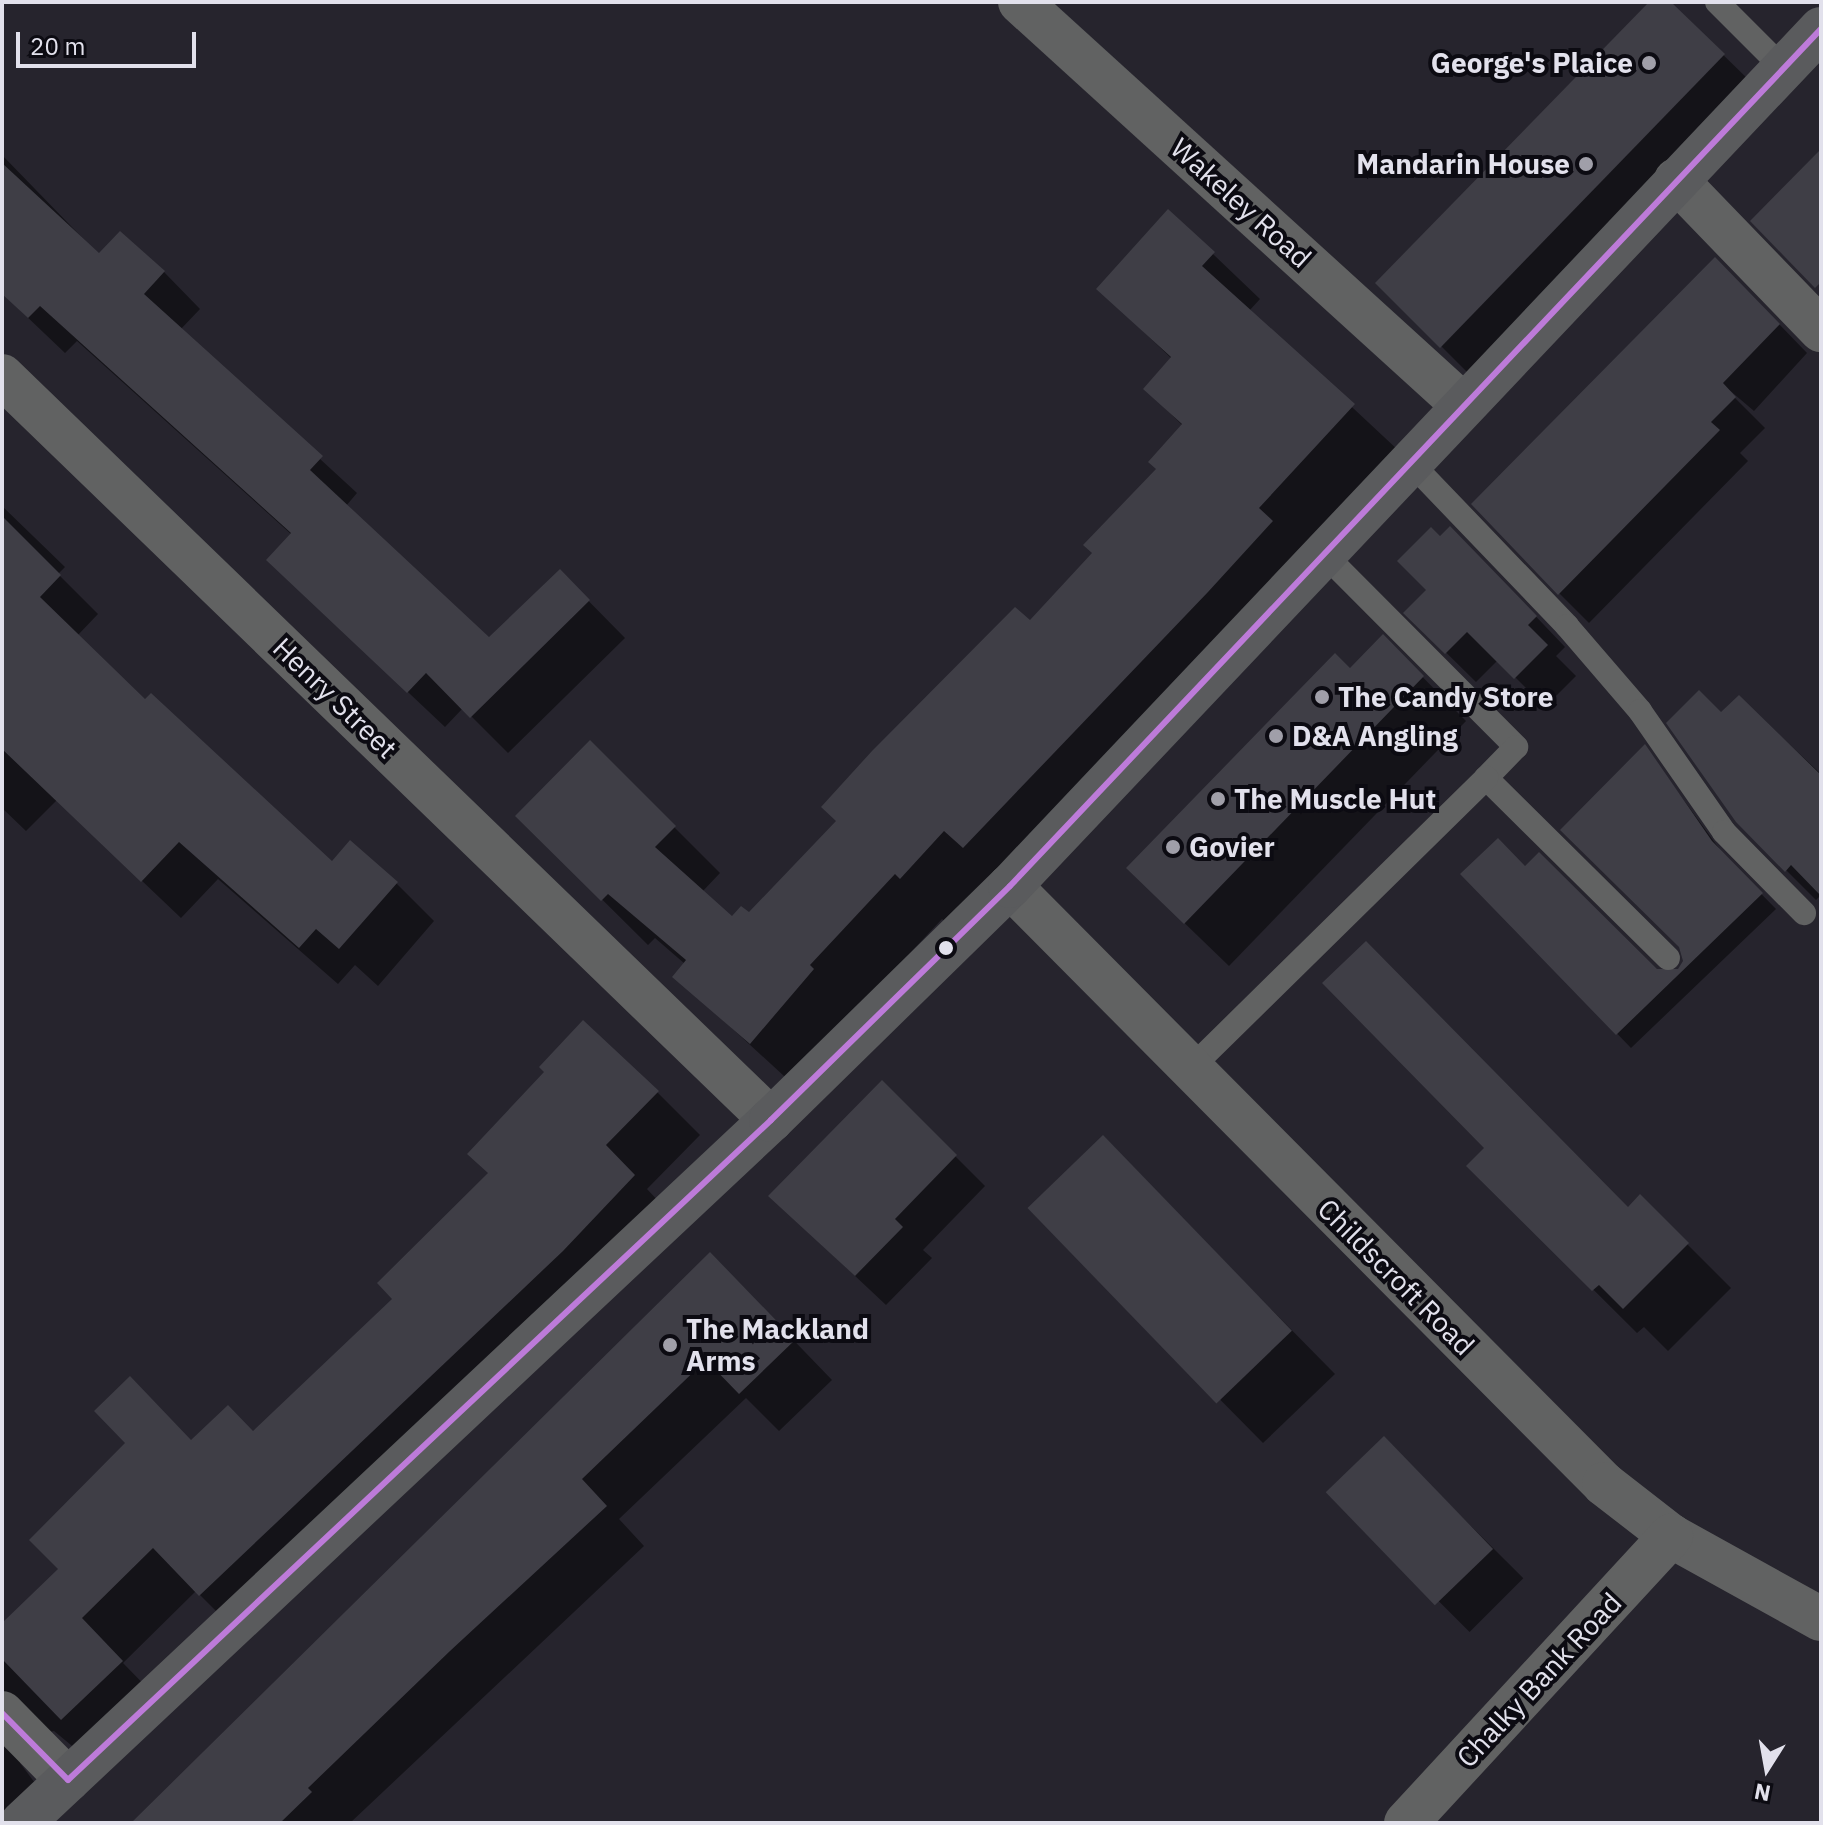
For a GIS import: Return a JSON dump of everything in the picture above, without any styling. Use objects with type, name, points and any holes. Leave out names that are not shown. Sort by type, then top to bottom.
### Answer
[{"type":"main road","points":[[22,1823],[771,1120],[1010,886],[1325,555],[1462,404],[1821,29]]},
{"type":"street","name":"Wakeley Road","points":[[1020,2],[1462,404]]},
{"type":"street","points":[[1676,180],[1821,330]]},
{"type":"street","name":"Henry Street","points":[[2,376],[771,1120]]},
{"type":"street","name":"Childscroft Road","points":[[1010,886],[1189,1070],[1604,1484],[1671,1536],[1821,1619]]},
{"type":"street","name":"Chalky Bank Road","points":[[1406,1823],[1671,1536]]},
{"type":"street","points":[[2,1713],[68,1780]]},
{"type":"lane","points":[[1717,2],[1783,68]]},
{"type":"lane","points":[[1410,462],[1567,626],[1640,711],[1724,832],[1804,913]]},
{"type":"lane","points":[[1189,1070],[1516,747],[1325,555]]},
{"type":"lane","points":[[1486,778],[1668,958]]},
{"type":"building","points":[[1649,2],[1671,2],[1725,54],[1440,348],[1375,283]]},
{"type":"building","points":[[1821,149],[1821,282],[1815,288],[1750,221]]},
{"type":"building","points":[[2,163],[99,253],[120,231],[165,271],[144,294],[323,456],[310,470],[489,637],[560,569],[590,600],[470,718],[426,673],[407,693],[266,560],[291,533],[40,306],[28,318],[2,294]]},
{"type":"building","points":[[1168,209],[1215,252],[1202,266],[1355,404],[1259,508],[1273,521],[1208,592],[963,848],[944,831],[900,879],[895,874],[810,965],[814,969],[750,1044],[672,977],[686,960],[608,894],[601,901],[515,816],[590,740],[676,826],[655,847],[732,916],[741,906],[749,912],[836,821],[821,807],[872,751],[1015,607],[1030,620],[1092,553],[1083,545],[1156,469],[1148,462],[1182,424],[1143,389],[1171,357],[1096,289]]},
{"type":"building","points":[[1715,257],[1780,324],[1723,383],[1736,397],[1711,422],[1720,430],[1558,595],[1471,504]]},
{"type":"building","points":[[2,516],[61,575],[40,597],[145,699],[151,693],[332,861],[350,840],[398,882],[339,949],[316,929],[299,948],[179,842],[141,882],[2,749]]},
{"type":"building","points":[[1450,526],[1537,616],[1528,625],[1548,645],[1514,679],[1467,632],[1445,654],[1403,613],[1426,590],[1397,561],[1431,527],[1440,536]]},
{"type":"building","points":[[1383,634],[1424,676],[1184,924],[1126,868],[1335,653],[1350,668]]},
{"type":"building","points":[[1699,690],[1721,712],[1739,695],[1821,775],[1821,896],[1791,865],[1785,872],[1736,822],[1666,723]]},
{"type":"building","points":[[1645,744],[1712,841],[1763,893],[1616,1035],[1460,874],[1498,838],[1525,866],[1539,852],[1657,969],[1678,969],[1683,961],[1679,947],[1560,830]]},
{"type":"building","points":[[1366,941],[1628,1207],[1640,1194],[1689,1243],[1623,1309],[1599,1285],[1592,1291],[1466,1166],[1484,1148],[1322,983]]},
{"type":"building","points":[[583,1020],[659,1091],[606,1145],[635,1175],[563,1251],[199,1596],[153,1548],[82,1618],[123,1661],[61,1720],[2,1659],[2,1623],[58,1569],[29,1540],[125,1443],[94,1411],[130,1376],[191,1440],[228,1405],[253,1431],[392,1299],[377,1283],[488,1173],[467,1154],[544,1072],[539,1067]]},
{"type":"building","points":[[882,1080],[957,1155],[895,1219],[903,1227],[855,1276],[768,1196]]},
{"type":"building","points":[[1103,1135],[1292,1331],[1216,1404],[1027,1208]]},
{"type":"building","points":[[710,1252],[795,1340],[739,1394],[706,1360],[582,1479],[607,1506],[308,1788],[312,1792],[280,1823],[131,1823]]},
{"type":"building","points":[[1384,1436],[1493,1549],[1435,1605],[1326,1492]]},
{"type":"transit line","points":[[68,1780],[771,1120],[1010,886],[1821,29]]},
{"type":"transit line","points":[[2,1713],[68,1780]]},
{"type":"place","name":"George's Plaice","points":[[1649,63]]},
{"type":"place","name":"Mandarin House","points":[[1586,164]]},
{"type":"place","name":"The Candy Store","points":[[1322,697]]},
{"type":"place","name":"D&A Angling","points":[[1276,736]]},
{"type":"place","name":"The Muscle Hut","points":[[1218,799]]},
{"type":"place","name":"Govier","points":[[1173,847]]},
{"type":"place","name":"The Mackland Arms","points":[[670,1345]]}]
